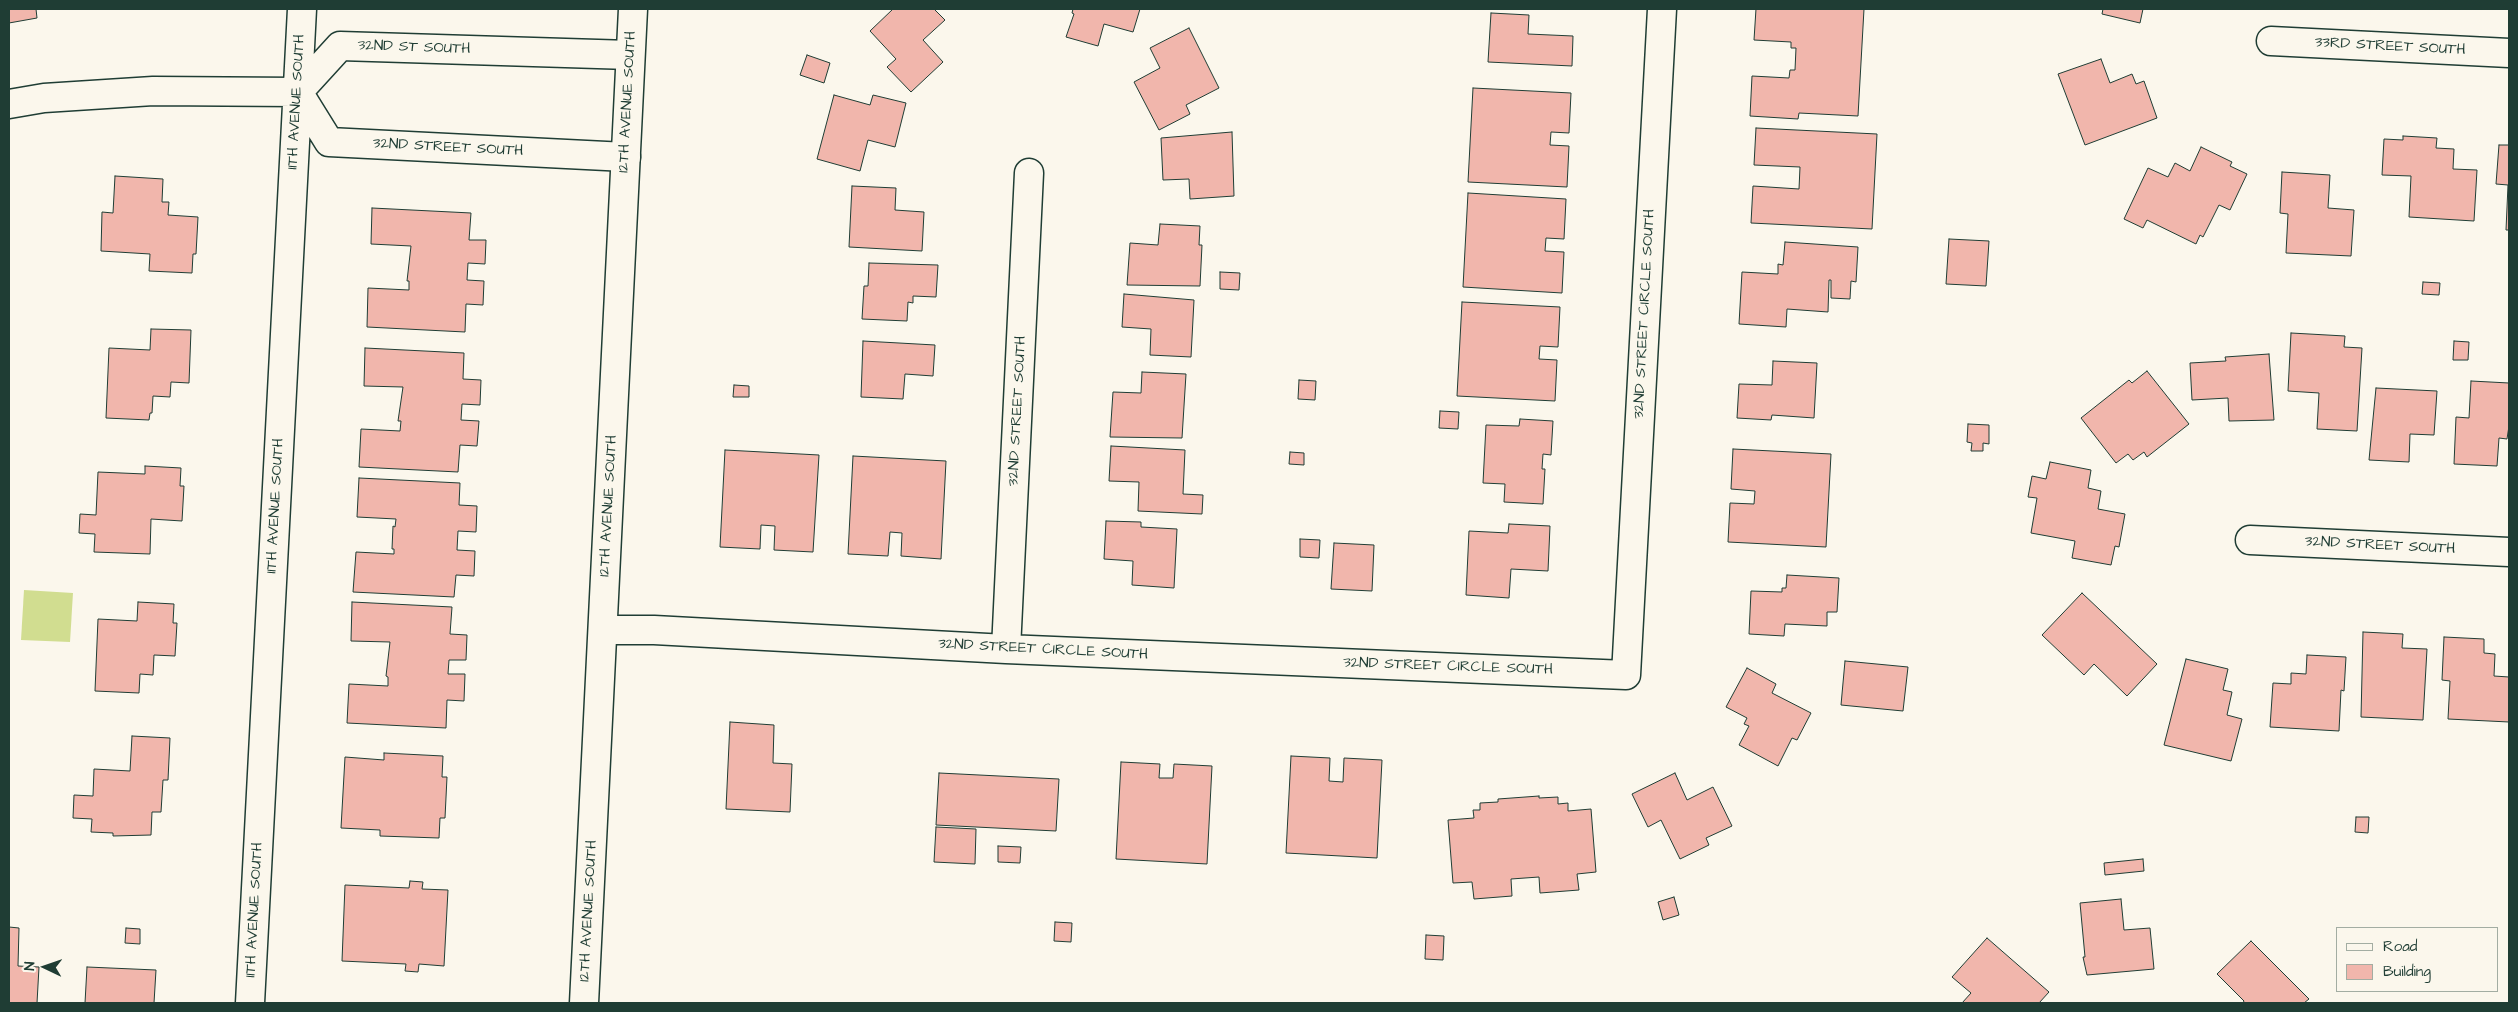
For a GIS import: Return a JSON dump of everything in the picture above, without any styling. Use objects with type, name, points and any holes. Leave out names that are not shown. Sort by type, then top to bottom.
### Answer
[{"type":"street","name":"11TH AVENUE SOUTH","points":[[250,1003],[302,9]]},
{"type":"street","name":"12TH AVENUE SOUTH","points":[[584,1003],[604,630],[633,9]]},
{"type":"street","name":"32ND STREET CIRCLE SOUTH","points":[[604,630],[654,630],[1006,649],[1626,675],[1662,9]]},
{"type":"street","name":"33RD STREET SOUTH","points":[[2271,41],[2509,53]]},
{"type":"street","name":"32ND ST SOUTH","points":[[298,92],[340,46],[630,55]]},
{"type":"street","points":[[9,104],[44,98],[153,91],[298,92]]},
{"type":"street","name":"32ND STREET SOUTH","points":[[298,92],[329,142],[626,157]]},
{"type":"street","name":"32ND STREET SOUTH","points":[[1006,649],[1029,173]]},
{"type":"street","name":"32ND STREET SOUTH","points":[[2250,540],[2509,552]]},
{"type":"green space","points":[[24,590],[73,593],[70,642],[21,640]]},
{"type":"building","points":[[9,9],[36,9],[37,18],[9,23]]},
{"type":"building","points":[[893,9],[934,9],[945,20],[923,40],[943,62],[911,92],[887,67],[896,59],[870,31]]},
{"type":"building","points":[[1073,9],[1140,9],[1133,32],[1104,24],[1098,46],[1066,37],[1074,14],[1072,13]]},
{"type":"building","points":[[1756,9],[1864,9],[1858,116],[1799,113],[1798,119],[1750,116],[1752,76],[1789,78],[1790,70],[1795,70],[1796,48],[1791,48],[1791,42],[1754,40]]},
{"type":"building","points":[[2103,9],[2143,9],[2140,23],[2102,14]]},
{"type":"building","points":[[1491,13],[1529,15],[1528,34],[1573,36],[1572,66],[1488,62]]},
{"type":"building","points":[[1189,28],[1219,88],[1186,105],[1190,114],[1159,130],[1134,82],[1160,68],[1150,48]]},
{"type":"building","points":[[807,55],[830,63],[824,83],[800,75]]},
{"type":"building","points":[[2101,59],[2110,83],[2132,74],[2136,84],[2144,81],[2157,118],[2085,145],[2058,74]]},
{"type":"building","points":[[1473,88],[1571,93],[1569,133],[1551,132],[1550,145],[1569,146],[1567,187],[1468,182]]},
{"type":"building","points":[[834,95],[870,105],[873,95],[906,103],[895,147],[868,140],[860,171],[817,159]]},
{"type":"building","points":[[1756,128],[1877,134],[1872,229],[1751,223],[1753,186],[1799,189],[1800,167],[1754,165]]},
{"type":"building","points":[[1232,132],[1234,196],[1190,199],[1189,179],[1163,180],[1161,138]]},
{"type":"building","points":[[2403,136],[2437,138],[2436,148],[2454,149],[2453,169],[2477,170],[2474,221],[2409,217],[2411,176],[2382,175],[2384,139],[2403,140]]},
{"type":"building","points":[[2499,145],[2509,145],[2509,230],[2506,230],[2508,185],[2496,184]]},
{"type":"building","points":[[2201,147],[2232,162],[2230,166],[2247,174],[2230,210],[2219,205],[2203,237],[2200,235],[2196,244],[2147,220],[2143,228],[2124,219],[2148,168],[2168,177],[2175,163],[2190,171]]},
{"type":"building","points":[[2282,172],[2330,175],[2328,208],[2354,210],[2351,256],[2286,253],[2288,214],[2280,213]]},
{"type":"building","points":[[115,176],[163,179],[162,202],[169,202],[168,215],[198,217],[196,254],[193,254],[192,273],[149,271],[150,254],[101,251],[102,212],[113,213]]},
{"type":"building","points":[[852,186],[896,188],[895,210],[924,212],[922,251],[849,247]]},
{"type":"building","points":[[1468,193],[1566,199],[1564,239],[1546,238],[1545,251],[1564,252],[1562,293],[1463,287]]},
{"type":"building","points":[[372,208],[471,213],[469,240],[486,240],[485,264],[468,263],[467,280],[484,281],[483,305],[466,304],[465,332],[367,327],[368,288],[409,290],[409,281],[407,281],[411,246],[371,244]]},
{"type":"building","points":[[1160,224],[1200,226],[1199,245],[1202,245],[1200,286],[1127,285],[1130,243],[1158,245]]},
{"type":"building","points":[[1949,239],[1989,241],[1986,286],[1946,284]]},
{"type":"building","points":[[1785,242],[1858,247],[1856,282],[1851,281],[1850,299],[1831,298],[1831,280],[1829,280],[1828,312],[1787,309],[1786,327],[1739,324],[1742,272],[1778,274],[1778,264],[1783,265]]},
{"type":"building","points":[[869,263],[938,265],[936,297],[913,296],[913,303],[908,302],[907,321],[862,319],[864,286],[868,286]]},
{"type":"building","points":[[1220,272],[1240,273],[1239,290],[1220,289]]},
{"type":"building","points":[[2423,282],[2440,283],[2439,295],[2422,294]]},
{"type":"building","points":[[1124,294],[1194,300],[1191,357],[1150,355],[1151,329],[1122,327]]},
{"type":"building","points":[[1462,302],[1560,307],[1558,347],[1540,346],[1539,359],[1557,360],[1555,401],[1457,396]]},
{"type":"building","points":[[151,329],[191,330],[189,383],[171,382],[170,397],[153,396],[152,413],[150,413],[149,420],[106,418],[109,348],[150,350]]},
{"type":"building","points":[[2291,333],[2345,336],[2344,347],[2362,348],[2357,431],[2317,429],[2319,393],[2288,391]]},
{"type":"building","points":[[863,341],[935,345],[933,376],[905,374],[903,399],[861,397]]},
{"type":"building","points":[[2454,341],[2469,342],[2468,360],[2453,360]]},
{"type":"building","points":[[365,348],[464,353],[463,379],[481,380],[480,405],[462,404],[461,420],[479,421],[477,446],[460,445],[458,472],[359,467],[361,429],[400,431],[401,421],[398,421],[403,387],[364,386]]},
{"type":"building","points":[[2269,354],[2274,420],[2229,421],[2228,398],[2192,400],[2190,363],[2226,361],[2225,357]]},
{"type":"building","points":[[1773,361],[1817,363],[1814,418],[1772,415],[1771,420],[1737,418],[1739,384],[1772,385]]},
{"type":"building","points":[[2147,371],[2189,424],[2147,457],[2144,452],[2133,460],[2128,454],[2116,463],[2081,418],[2129,380],[2132,383]]},
{"type":"building","points":[[1142,372],[1186,374],[1182,438],[1110,437],[1113,392],[1141,393]]},
{"type":"building","points":[[1299,380],[1316,381],[1315,400],[1298,399]]},
{"type":"building","points":[[2471,381],[2509,383],[2509,426],[2507,439],[2499,438],[2497,466],[2454,464],[2456,417],[2469,418]]},
{"type":"building","points":[[734,385],[749,386],[749,397],[733,397]]},
{"type":"building","points":[[2376,388],[2437,391],[2434,435],[2410,434],[2409,462],[2369,460]]},
{"type":"building","points":[[1440,411],[1459,412],[1458,429],[1439,428]]},
{"type":"building","points":[[1520,419],[1553,421],[1551,455],[1543,454],[1542,469],[1545,469],[1543,504],[1504,502],[1505,484],[1483,483],[1486,425],[1519,426]]},
{"type":"building","points":[[1968,424],[1989,425],[1989,444],[1983,443],[1983,451],[1971,451],[1972,443],[1967,442]]},
{"type":"building","points":[[1111,446],[1185,450],[1183,494],[1203,495],[1202,514],[1138,511],[1139,482],[1109,481]]},
{"type":"building","points":[[1733,449],[1831,454],[1826,547],[1728,542],[1730,503],[1754,504],[1755,491],[1731,489]]},
{"type":"building","points":[[725,450],[819,455],[813,552],[774,550],[775,526],[761,525],[760,549],[720,547]]},
{"type":"building","points":[[1290,452],[1304,453],[1304,465],[1289,464]]},
{"type":"building","points":[[853,456],[946,461],[941,559],[901,556],[902,533],[890,532],[888,556],[848,554]]},
{"type":"building","points":[[2050,462],[2091,470],[2088,488],[2101,491],[2098,509],[2125,514],[2119,547],[2115,546],[2111,565],[2072,558],[2075,541],[2031,533],[2037,498],[2028,497],[2032,476],[2046,479]]},
{"type":"building","points":[[145,466],[181,468],[180,486],[184,486],[182,521],[151,519],[150,554],[94,552],[95,534],[79,533],[80,514],[96,515],[98,472],[145,474]]},
{"type":"building","points":[[359,478],[460,483],[459,505],[477,506],[476,532],[458,531],[457,550],[475,551],[474,576],[456,575],[454,597],[353,592],[356,552],[394,554],[394,549],[392,549],[393,526],[395,527],[396,519],[357,517]]},
{"type":"building","points":[[1106,521],[1141,522],[1141,527],[1177,529],[1174,588],[1132,585],[1133,561],[1104,559]]},
{"type":"building","points":[[1509,524],[1550,526],[1548,571],[1511,569],[1509,598],[1466,595],[1469,531],[1508,533]]},
{"type":"building","points":[[1300,539],[1320,540],[1319,558],[1300,557]]},
{"type":"building","points":[[1334,543],[1374,545],[1372,591],[1331,589]]},
{"type":"building","points":[[1787,575],[1839,578],[1837,612],[1827,612],[1827,626],[1785,624],[1784,636],[1749,634],[1751,591],[1782,592],[1782,588],[1786,588]]},
{"type":"building","points":[[2082,593],[2157,664],[2127,696],[2094,664],[2084,675],[2042,635]]},
{"type":"building","points":[[138,602],[174,604],[173,623],[177,623],[175,656],[154,655],[153,675],[140,674],[139,693],[95,691],[98,619],[137,621]]},
{"type":"building","points":[[352,602],[452,607],[450,634],[467,635],[466,660],[449,660],[448,674],[465,674],[464,701],[447,700],[446,728],[347,723],[349,684],[388,686],[388,677],[386,676],[390,642],[351,641]]},
{"type":"building","points":[[2363,632],[2403,634],[2402,648],[2427,649],[2423,720],[2361,717]]},
{"type":"building","points":[[2444,637],[2484,639],[2484,653],[2495,654],[2494,676],[2509,677],[2509,722],[2448,719],[2450,681],[2442,680]]},
{"type":"building","points":[[2307,655],[2346,657],[2344,691],[2341,690],[2339,731],[2270,727],[2273,683],[2291,684],[2291,673],[2306,674]]},
{"type":"building","points":[[2186,659],[2228,669],[2223,690],[2232,692],[2227,715],[2242,719],[2231,761],[2164,745]]},
{"type":"building","points":[[1845,661],[1908,667],[1903,711],[1841,705]]},
{"type":"building","points":[[1747,668],[1776,684],[1772,693],[1811,713],[1797,740],[1792,738],[1778,766],[1739,745],[1749,726],[1744,724],[1747,718],[1726,707]]},
{"type":"building","points":[[730,722],[774,725],[773,763],[792,764],[790,812],[726,809]]},
{"type":"building","points":[[132,736],[170,738],[168,780],[163,780],[161,812],[152,812],[151,835],[113,836],[113,833],[91,832],[92,819],[73,818],[74,795],[93,796],[94,769],[130,771]]},
{"type":"building","points":[[384,753],[443,756],[442,777],[447,777],[445,818],[440,818],[439,838],[380,836],[380,830],[341,828],[345,757],[384,760]]},
{"type":"building","points":[[1291,756],[1330,758],[1329,781],[1343,782],[1344,758],[1382,760],[1377,858],[1286,853]]},
{"type":"building","points":[[1121,762],[1160,764],[1159,778],[1173,778],[1174,764],[1212,766],[1207,864],[1116,859]]},
{"type":"building","points":[[939,773],[1059,779],[1056,831],[936,825]]},
{"type":"building","points":[[1675,773],[1687,800],[1713,787],[1732,826],[1706,838],[1709,845],[1680,859],[1661,820],[1648,827],[1632,794]]},
{"type":"building","points":[[1539,796],[1539,798],[1558,797],[1558,804],[1568,803],[1568,811],[1591,809],[1596,872],[1577,874],[1579,890],[1540,893],[1539,877],[1511,879],[1512,896],[1474,899],[1472,882],[1453,883],[1448,820],[1474,818],[1473,810],[1480,810],[1480,803],[1498,802],[1498,799]]},
{"type":"building","points":[[2356,817],[2369,817],[2368,833],[2355,832]]},
{"type":"building","points":[[936,827],[976,829],[975,864],[934,862]]},
{"type":"building","points":[[998,846],[1021,847],[1020,863],[998,862]]},
{"type":"building","points":[[2143,859],[2144,871],[2105,875],[2104,863]]},
{"type":"building","points":[[410,881],[423,882],[422,889],[448,890],[444,966],[419,964],[418,972],[405,971],[406,964],[342,961],[345,885],[409,888]]},
{"type":"building","points":[[1674,897],[1679,915],[1663,920],[1658,902]]},
{"type":"building","points":[[2121,899],[2124,930],[2150,928],[2154,969],[2087,975],[2083,957],[2085,957],[2080,903]]},
{"type":"building","points":[[1055,922],[1072,923],[1071,942],[1054,941]]},
{"type":"building","points":[[9,927],[19,928],[18,966],[39,967],[37,1003],[9,1003]]},
{"type":"building","points":[[126,928],[140,929],[140,944],[125,943]]},
{"type":"building","points":[[1426,935],[1444,936],[1443,960],[1425,959]]},
{"type":"building","points":[[1987,938],[2049,992],[2039,1003],[1962,1003],[1971,993],[1952,977]]},
{"type":"building","points":[[2251,941],[2309,999],[2304,1003],[2243,1003],[2244,1001],[2217,974]]},
{"type":"building","points":[[87,967],[156,970],[154,1003],[85,1003]]}]
